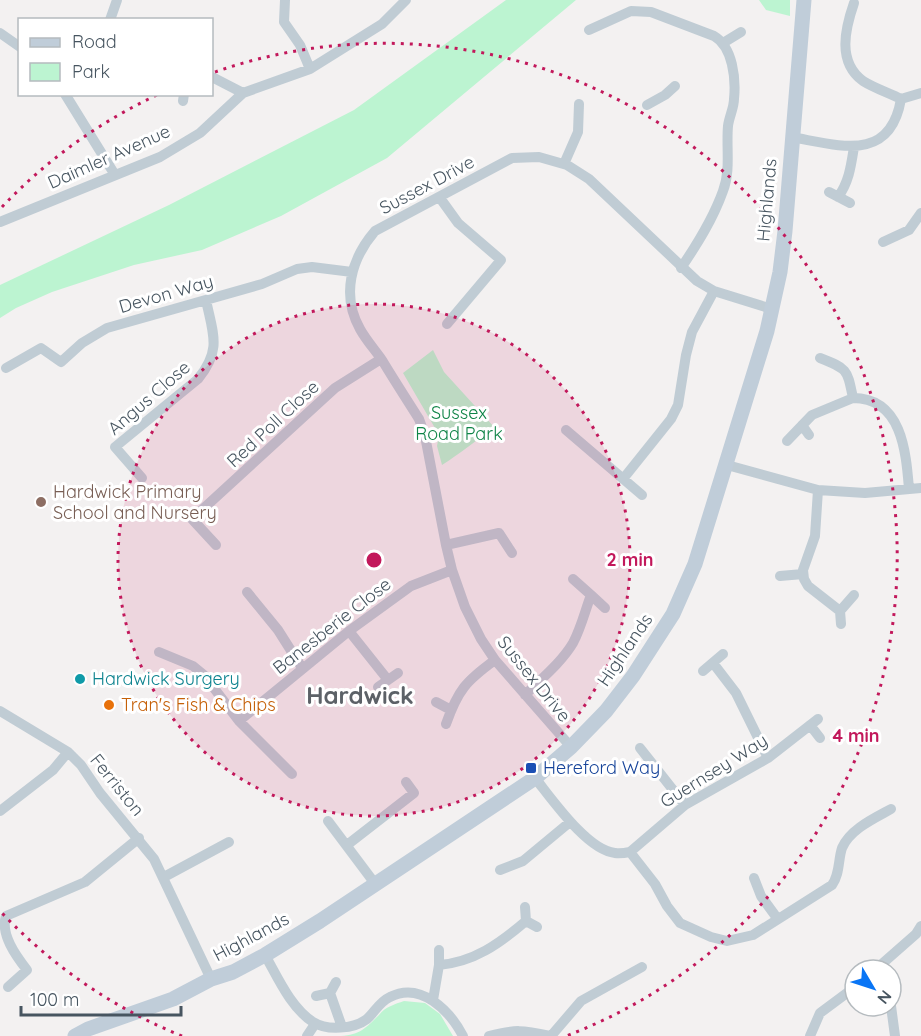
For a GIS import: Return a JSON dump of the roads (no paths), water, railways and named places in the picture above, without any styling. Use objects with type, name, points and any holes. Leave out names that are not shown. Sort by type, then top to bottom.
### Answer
[{"type":"street","points":[[111,18],[117,0]]},
{"type":"street","points":[[285,0],[284,22],[300,45],[310,69]]},
{"type":"street","name":"Daimler Avenue","points":[[0,222],[160,157],[200,133],[243,93],[310,69],[382,24],[406,0]]},
{"type":"street","name":"Highlands","points":[[75,1036],[88,1029],[173,999],[211,979],[233,972],[265,955],[376,885],[535,778],[571,747],[606,711],[633,676],[673,614],[695,564],[727,465],[772,309],[780,272],[785,231],[804,0]]},
{"type":"street","points":[[854,3],[847,22],[845,51],[850,65],[864,81],[901,99],[921,93]]},
{"type":"street","points":[[590,30],[631,11],[651,12],[714,36],[723,43],[732,65],[735,101],[728,125],[728,170],[724,188],[706,229],[681,268]]},
{"type":"street","points":[[723,43],[741,32]]},
{"type":"street","points":[[0,33],[18,46]]},
{"type":"street","points":[[213,78],[243,93]]},
{"type":"street","points":[[647,105],[665,95],[675,86]]},
{"type":"street","points":[[66,96],[115,175]]},
{"type":"street","points":[[791,137],[854,147],[869,145],[881,138],[892,127],[901,99]]},
{"type":"street","points":[[564,164],[578,132],[579,104]]},
{"type":"street","points":[[850,203],[833,195],[844,189],[850,174],[854,147]]},
{"type":"street","name":"Sussex Drive","points":[[571,747],[495,660],[481,639],[465,607],[452,570],[427,446],[419,419],[359,328],[349,298],[352,272],[364,244],[375,231],[512,158],[539,157],[564,164],[588,179],[697,281],[714,291],[772,309]]},
{"type":"street","points":[[440,198],[458,223],[501,260],[447,324]]},
{"type":"street","points":[[883,242],[909,230],[921,213]]},
{"type":"street","name":"Devon Way","points":[[6,368],[41,348],[61,362],[99,332],[262,284],[297,269],[312,267],[352,272]]},
{"type":"street","points":[[623,479],[671,419],[678,405],[692,332],[714,291]]},
{"type":"street","name":"Angus Close","points":[[142,478],[115,447],[198,379],[207,368],[215,344],[206,300]]},
{"type":"street","points":[[820,358],[837,365],[848,373],[853,398]]},
{"type":"street","name":"Red Poll Close","points":[[216,545],[192,519],[335,388],[381,359]]},
{"type":"street","points":[[788,441],[812,416],[853,398],[866,398],[887,412],[896,423],[902,436],[906,455],[909,489]]},
{"type":"street","points":[[802,425],[809,435]]},
{"type":"street","points":[[566,430],[642,495]]},
{"type":"street","points":[[727,465],[818,490],[865,494],[921,488]]},
{"type":"street","points":[[818,490],[815,536],[803,574],[808,586],[840,611]]},
{"type":"street","points":[[446,545],[499,533],[512,553]]},
{"type":"street","name":"Banesberie Close","points":[[238,721],[302,668],[411,586],[452,570]]},
{"type":"street","points":[[780,576],[803,574]]},
{"type":"street","points":[[573,579],[605,608]]},
{"type":"street","points":[[247,592],[278,630],[302,668]]},
{"type":"street","points":[[525,695],[572,645],[591,595]]},
{"type":"street","points":[[841,624],[840,611],[854,595]]},
{"type":"street","points":[[350,631],[383,683],[398,673]]},
{"type":"street","points":[[159,652],[194,666],[204,675],[238,721],[292,774]]},
{"type":"street","points":[[704,671],[723,654]]},
{"type":"street","points":[[446,724],[463,687],[495,660]]},
{"type":"street","points":[[713,663],[736,693],[768,758]]},
{"type":"street","points":[[436,702],[451,710]]},
{"type":"street","name":"Ferriston","points":[[0,711],[68,752],[139,838],[164,877],[211,979]]},
{"type":"street","name":"Guernsey Way","points":[[630,852],[686,805],[768,758],[814,722],[820,738]]},
{"type":"street","points":[[640,748],[686,805]]},
{"type":"street","name":"Ferriston","points":[[0,811],[53,770],[68,752]]},
{"type":"street","points":[[535,778],[570,822],[603,849],[614,853],[630,852],[680,922],[698,932],[728,940],[753,935],[832,885],[836,880],[843,847],[849,838],[859,828],[891,809]]},
{"type":"street","points":[[347,845],[414,793],[406,782]]},
{"type":"street","points":[[328,821],[376,885]]},
{"type":"street","points":[[500,870],[524,861],[570,822]]},
{"type":"street","name":"Ferriston","points":[[8,987],[27,970],[3,939],[0,929],[6,916],[85,882],[139,838]]},
{"type":"street","points":[[164,877],[229,843]]},
{"type":"street","points":[[754,878],[761,896],[777,918]]},
{"type":"street","points":[[525,907],[526,921]]},
{"type":"street","points":[[526,921],[537,927]]},
{"type":"street","points":[[439,964],[456,963],[484,953],[526,921]]},
{"type":"street","points":[[889,958],[919,933]]},
{"type":"street","points":[[432,1000],[439,964],[439,950]]},
{"type":"street","points":[[265,955],[292,1000],[315,1024],[342,1027],[356,1024],[367,1019],[378,1005],[390,996],[404,993],[419,994],[432,1000],[456,1022],[463,1036]]},
{"type":"street","points":[[489,1036],[512,1030],[526,1030],[550,1036],[581,1001],[642,967]]},
{"type":"street","points":[[336,982],[330,993],[342,1027]]},
{"type":"street","points":[[316,996],[330,993]]},
{"type":"street","points":[[810,1036],[820,1013],[843,996]]},
{"type":"street","points":[[893,1018],[895,1036]]},
{"type":"street","points":[[307,1036],[315,1024]]},
{"type":"place","name":"Hardwick Primary School and Nursery","points":[[41,502]]},
{"type":"place","name":"Hardwick Surgery","points":[[80,679]]},
{"type":"place","name":"Tran's Fish & Chips","points":[[109,705]]},
{"type":"place","name":"Hereford Way","points":[[531,768]]},
{"type":"district","name":"Hardwick","points":[[360,696]]},
{"type":"park label","name":"Sussex Road Park","points":[[459,423]]}]
